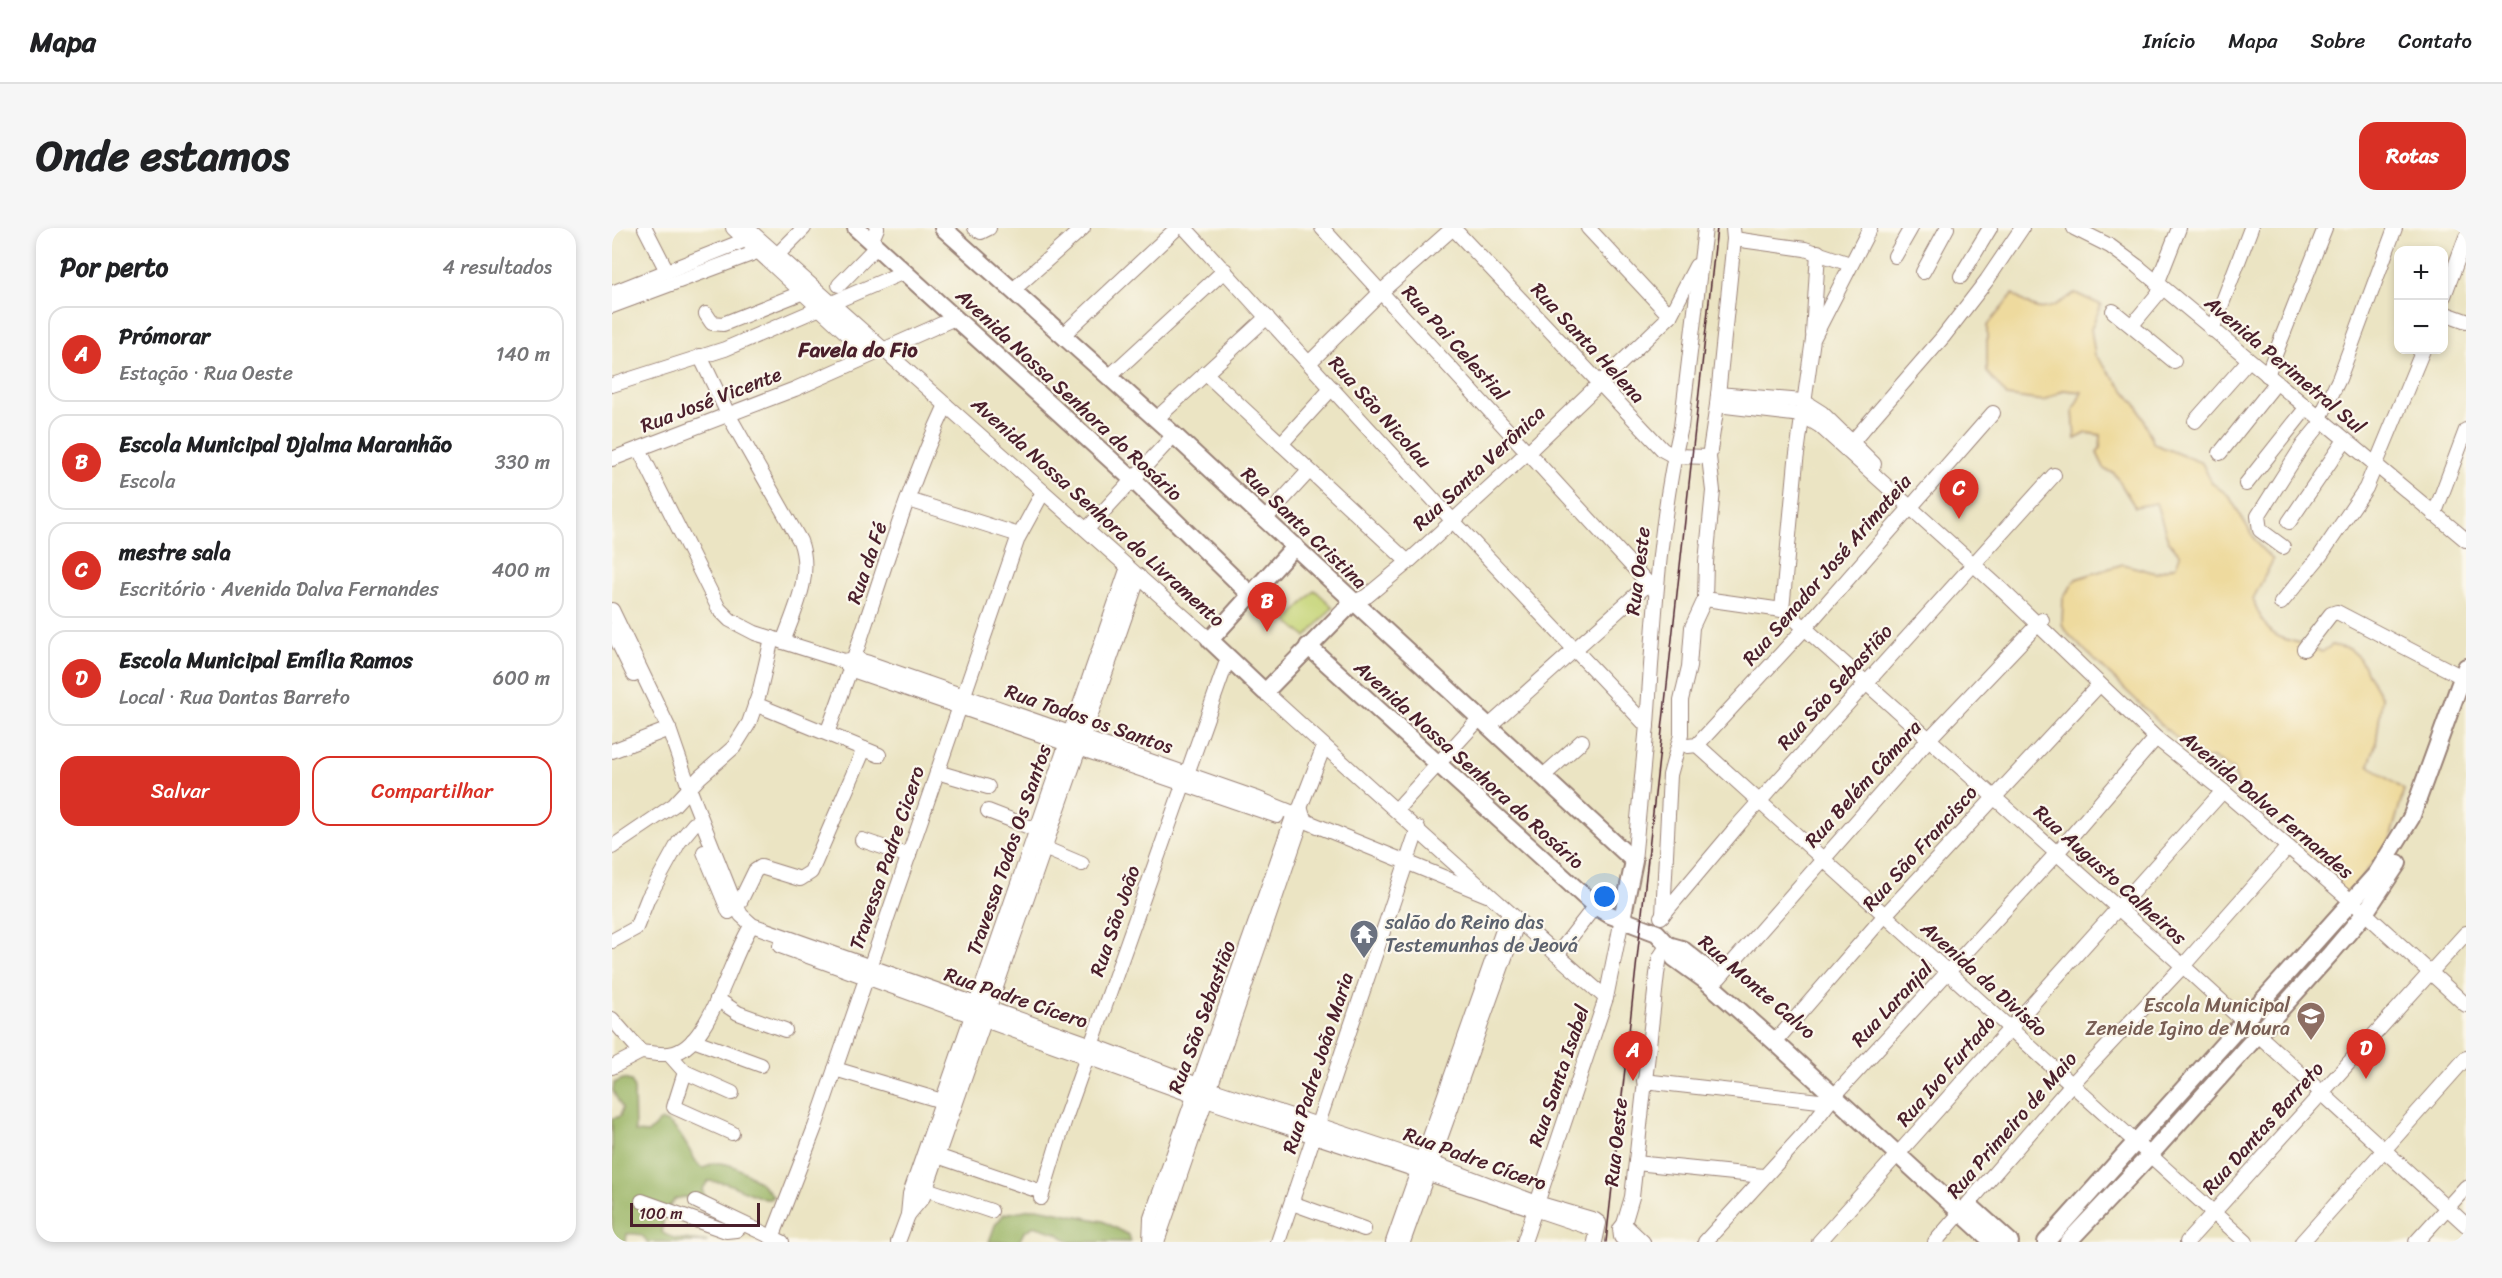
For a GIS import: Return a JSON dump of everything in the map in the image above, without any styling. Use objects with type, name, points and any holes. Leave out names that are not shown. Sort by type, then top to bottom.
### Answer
[{"type":"main road","name":"Avenida Nossa Senhora do Rosário","points":[[856,228],[875,239],[904,272],[1132,479],[1251,595]]},
{"type":"main road","name":"Rua Santa Cristina","points":[[950,231],[1295,546],[1352,603],[1634,861]]},
{"type":"main road","points":[[1210,640],[1295,546]]},
{"type":"main road","name":"Rua Santa Verônica","points":[[1265,692],[1352,603]]},
{"type":"main road","name":"Avenida Nossa Senhora do Livramento","points":[[1210,640],[1265,692]]},
{"type":"main road","name":"Avenida Nossa Senhora do Rosário","points":[[1308,646],[1594,906],[1652,930],[1668,945]]},
{"type":"main road","points":[[2046,1242],[2243,1023],[2359,908],[2409,823],[2465,675]]},
{"type":"main road","points":[[2068,1242],[2150,1155],[2256,1036],[2359,908],[2418,826],[2466,697]]},
{"type":"main road","name":"Rua Oeste","points":[[1622,919],[1634,861]]},
{"type":"main road","name":"Rua Monte Calvo","points":[[1668,945],[1682,949],[1719,978],[1834,1095],[1902,1151],[1965,1208],[2010,1242]]},
{"type":"main road","name":"Rua Monte Calvo","points":[[1668,945],[1674,958],[1778,1038]]},
{"type":"main road","name":"Rua Monte Calvo","points":[[1965,1208],[1993,1242]]},
{"type":"street","points":[[645,228],[667,271]]},
{"type":"street","name":"Avenida Nossa Senhora do Livramento","points":[[733,228],[750,235],[876,352],[946,405],[1210,640]]},
{"type":"street","points":[[612,295],[768,251],[804,228]]},
{"type":"street","points":[[975,228],[981,232],[989,228]]},
{"type":"street","points":[[1013,290],[1083,228]]},
{"type":"street","points":[[1064,334],[1176,228]]},
{"type":"street","name":"Rua São Nicolau","points":[[1185,228],[1453,521],[1647,726]]},
{"type":"street","name":"Rua Pai Celestial","points":[[1322,228],[1651,588]]},
{"type":"street","points":[[1309,363],[1382,291],[1453,228]]},
{"type":"street","name":"Rua Santa Helena","points":[[1453,228],[1663,450],[1674,456]]},
{"type":"street","points":[[1588,228],[1674,310],[1695,313]]},
{"type":"street","name":"Rua Oeste","points":[[1634,861],[1647,726],[1651,588],[1681,427],[1705,228]]},
{"type":"street","points":[[1813,339],[1870,228]]},
{"type":"street","points":[[1895,256],[1911,228]]},
{"type":"street","points":[[1923,272],[1947,228]]},
{"type":"street","points":[[1961,276],[1990,228]]},
{"type":"street","points":[[1849,447],[1943,337],[1987,280],[2022,228]]},
{"type":"street","name":"Avenida Perimetral Sul","points":[[2074,228],[2097,233],[2248,361],[2307,407],[2466,540]]},
{"type":"street","points":[[2132,326],[2160,286],[2179,228]]},
{"type":"street","points":[[2212,330],[2251,228]]},
{"type":"street","points":[[2220,453],[2271,379],[2325,228]]},
{"type":"street","points":[[2283,547],[2260,530],[2258,516],[2321,419],[2339,379],[2395,228]]},
{"type":"street","points":[[1663,915],[1670,775],[1688,747],[1681,700],[1689,667],[1690,633],[1706,599],[1707,540],[1713,491],[1709,456],[1717,400],[1733,233],[1818,252],[1850,264]]},
{"type":"street","points":[[612,295],[750,235]]},
{"type":"street","points":[[2448,285],[2466,237]]},
{"type":"street","points":[[839,285],[875,239]]},
{"type":"street","name":"Avenida Nossa Senhora do Livramento","points":[[768,251],[801,293],[825,306]]},
{"type":"street","points":[[1782,610],[1803,408],[1813,339],[1818,252]]},
{"type":"street","name":"Rua Santa Verônica","points":[[1352,603],[1367,596],[1408,562],[1528,452],[1674,310],[1701,255]]},
{"type":"street","points":[[1109,377],[1225,270]]},
{"type":"street","points":[[612,385],[746,341],[904,272]]},
{"type":"street","points":[[706,314],[712,323],[723,324],[801,293]]},
{"type":"street","points":[[2113,311],[2174,361]]},
{"type":"street","points":[[2448,314],[2466,321]]},
{"type":"street","points":[[1156,419],[1267,316]]},
{"type":"street","name":"Rua José Vicente","points":[[612,459],[729,416],[955,318]]},
{"type":"street","points":[[2281,603],[2350,514],[2377,466],[2421,354]]},
{"type":"street","points":[[612,847],[674,805],[743,736],[778,640],[800,593],[806,558],[800,541],[729,416],[700,356]]},
{"type":"street","points":[[2195,422],[2248,361]]},
{"type":"street","points":[[1205,374],[1408,562]]},
{"type":"street","points":[[1281,444],[1332,388]]},
{"type":"street","name":"Avenida Dalva Fernandes","points":[[1717,400],[1803,408],[1822,412],[1849,447],[2042,625],[2099,685],[2156,738],[2223,791],[2359,908],[2466,1005]]},
{"type":"street","name":"Rua da Fé","points":[[827,734],[850,663],[946,405]]},
{"type":"street","points":[[2246,484],[2307,407]]},
{"type":"street","name":"Rua Senador José Arimateia","points":[[1688,747],[1805,628],[1910,505],[1993,413]]},
{"type":"street","points":[[2434,515],[2466,430]]},
{"type":"street","points":[[1087,529],[1174,435]]},
{"type":"street","points":[[2289,522],[2345,440]]},
{"type":"street","name":"Rua Todos os Santos","points":[[639,449],[719,609],[738,625],[1300,817],[1487,895]]},
{"type":"street","points":[[1674,456],[1709,456]]},
{"type":"street","points":[[1265,519],[1309,471]]},
{"type":"street","name":"Rua São Sebastião","points":[[1652,930],[1758,802],[2054,475]]},
{"type":"street","name":"Travessa Padre Cicero","points":[[777,1240],[1019,535],[1042,492]]},
{"type":"street","points":[[909,500],[1019,535]]},
{"type":"street","name":"Travessa Todos Os Santos","points":[[1030,869],[1044,848],[1075,741],[1133,571]]},
{"type":"street","points":[[1397,809],[1436,764],[1483,723],[1651,588]]},
{"type":"street","name":"Rua Augusto Calheiros","points":[[1706,599],[1782,610],[1805,628],[2183,966],[2256,1036],[2385,1149],[2466,1225]]},
{"type":"street","name":"Rua Padre Cícero","points":[[612,610],[621,649]]},
{"type":"street","points":[[2304,649],[2331,614],[2337,612],[2465,675]]},
{"type":"street","name":"Rua Belém Câmara","points":[[1719,978],[1928,740],[2042,625]]},
{"type":"street","name":"Rua Padre Cícero","points":[[612,630],[666,730],[694,824],[720,895],[734,921],[749,929],[980,1013],[1090,1050],[1202,1092],[1425,1167],[1596,1231]]},
{"type":"street","name":"Rua São João","points":[[931,1161],[1041,1195],[1228,658]]},
{"type":"street","name":"Rua São Francisco","points":[[1778,1038],[1885,915],[2099,685]]},
{"type":"street","name":"Avenida Nossa Senhora do Livramento","points":[[1265,692],[1418,828],[1487,895],[1606,998]]},
{"type":"street","points":[[755,704],[879,755]]},
{"type":"street","points":[[612,750],[666,730]]},
{"type":"street","name":"Rua Laranjal","points":[[1705,1242],[1810,1126],[1834,1095],[2056,854],[2156,738]]},
{"type":"street","name":"Travessa Todos Os Santos","points":[[898,1242],[908,1215],[910,1194],[931,1161],[1030,869],[1037,830],[1075,741]]},
{"type":"street","points":[[1542,777],[1582,741]]},
{"type":"street","name":"Rua São Sebastião","points":[[1150,1242],[1151,1218],[1202,1092],[1324,746]]},
{"type":"street","name":"Avenida da Divisão","points":[[1688,747],[1758,802],[2246,1242]]},
{"type":"street","points":[[737,908],[755,872],[761,867],[800,879],[811,873],[864,749]]},
{"type":"street","points":[[937,772],[988,787]]},
{"type":"street","name":"Rua Padre Cícero","points":[[686,791],[737,908],[749,929]]},
{"type":"street","name":"Rua Ivo Furtado","points":[[1820,1242],[2223,791]]},
{"type":"street","name":"Travessa Todos Os Santos","points":[[988,811],[1037,830]]},
{"type":"street","points":[[612,941],[636,928],[648,898],[680,842],[694,824]]},
{"type":"street","name":"Rua Padre João Maria","points":[[1278,1242],[1418,828]]},
{"type":"street","points":[[862,840],[909,856]]},
{"type":"street","name":"Rua Primeiro de Maio","points":[[1935,1242],[2072,1084],[2183,966],[2288,847]]},
{"type":"street","points":[[1044,848],[1082,864]]},
{"type":"street","points":[[1557,955],[1594,906]]},
{"type":"street","points":[[1403,1242],[1425,1167],[1514,917]]},
{"type":"street","name":"Rua Santa Isabel","points":[[1524,1242],[1606,998],[1622,919]]},
{"type":"street","points":[[612,1067],[641,1052],[669,1054],[683,1049],[693,1040],[717,999],[749,929]]},
{"type":"street","name":"Rua Dantas Barreto","points":[[2187,1242],[2466,933]]},
{"type":"street","name":"Rua Oeste","points":[[1624,1234],[1632,1197],[1657,974],[1660,957],[1668,945]]},
{"type":"street","points":[[717,999],[738,1013],[785,1030]]},
{"type":"street","name":"Travessa Todos Os Santos","points":[[908,1215],[923,1197],[926,1189],[942,1101],[980,1013]]},
{"type":"street","points":[[612,1019],[641,1052]]},
{"type":"street","points":[[693,1040],[760,1065]]},
{"type":"street","points":[[669,1054],[685,1072],[732,1093]]},
{"type":"street","points":[[2302,1242],[2466,1058]]},
{"type":"street","points":[[835,1069],[942,1101]]},
{"type":"street","points":[[685,1072],[675,1107],[732,1133]]},
{"type":"street","points":[[1644,1081],[1834,1095]]},
{"type":"street","name":"Rua São Sebastião","points":[[1157,1242],[1202,1092]]},
{"type":"street","points":[[1636,1163],[1763,1176]]},
{"type":"street","points":[[1393,1242],[1425,1167]]},
{"type":"street","points":[[2416,1242],[2466,1187]]},
{"type":"street","points":[[926,1189],[991,1211]]},
{"type":"street","points":[[696,1200],[742,1225],[777,1240]]},
{"type":"street","points":[[642,1201],[726,1231],[736,1230],[742,1225]]},
{"type":"street","points":[[1292,1203],[1364,1230]]},
{"type":"street","points":[[1624,1234],[1643,1242]]},
{"type":"green space","points":[[1315,590],[1333,607],[1306,637],[1287,621]]},
{"type":"green space","points":[[623,1079],[631,1081],[634,1089],[635,1132],[648,1133],[660,1121],[667,1122],[678,1132],[700,1167],[721,1163],[731,1166],[751,1176],[773,1196],[770,1199],[764,1199],[726,1183],[708,1181],[702,1190],[708,1203],[684,1197],[675,1199],[664,1214],[662,1232],[677,1239],[708,1242],[647,1242],[641,1236],[627,1234],[626,1242],[612,1242],[612,1119],[620,1116],[622,1108],[613,1091],[614,1083]]},
{"type":"green space","points":[[1037,1208],[1103,1221],[1129,1235],[1131,1242],[1071,1242],[1056,1233],[1034,1226],[1024,1232],[1019,1242],[989,1242],[995,1225],[1004,1214]]},
{"type":"sand","points":[[2075,293],[2101,305],[2091,329],[2095,355],[2138,407],[2154,444],[2202,463],[2212,483],[2229,496],[2259,546],[2273,560],[2253,599],[2266,626],[2279,637],[2322,652],[2332,645],[2349,649],[2359,658],[2382,698],[2376,744],[2369,765],[2404,790],[2389,843],[2352,889],[2344,894],[2300,856],[2283,829],[2243,796],[2233,770],[2213,758],[2200,758],[2165,728],[2069,635],[2062,624],[2063,598],[2076,579],[2123,564],[2156,573],[2176,566],[2180,555],[2168,540],[2156,503],[2135,507],[2114,473],[2105,470],[2097,453],[2100,448],[2101,435],[2087,433],[2075,439],[2073,410],[2082,392],[2063,390],[2044,401],[2007,396],[1987,372],[1987,326],[2013,294],[2031,306],[2044,308],[2057,304]]},
{"type":"tram line","points":[[1606,1242],[1717,228]]},
{"type":"place","name":"mestre sala","points":[[1959,519]]},
{"type":"place","name":"Escola Municipal Djalma Maranhão","points":[[1267,632]]},
{"type":"place","name":"salão do Reino das Testemunhas de Jeová","points":[[1364,960]]},
{"type":"place","name":"Escola Municipal Zeneide Igino de Moura","points":[[2311,1042]]},
{"type":"place","name":"Escola Municipal Emília Ramos","points":[[2366,1079]]},
{"type":"place","name":"Prómorar","points":[[1633,1081]]},
{"type":"district","name":"Favela do Fio","points":[[858,350]]}]
